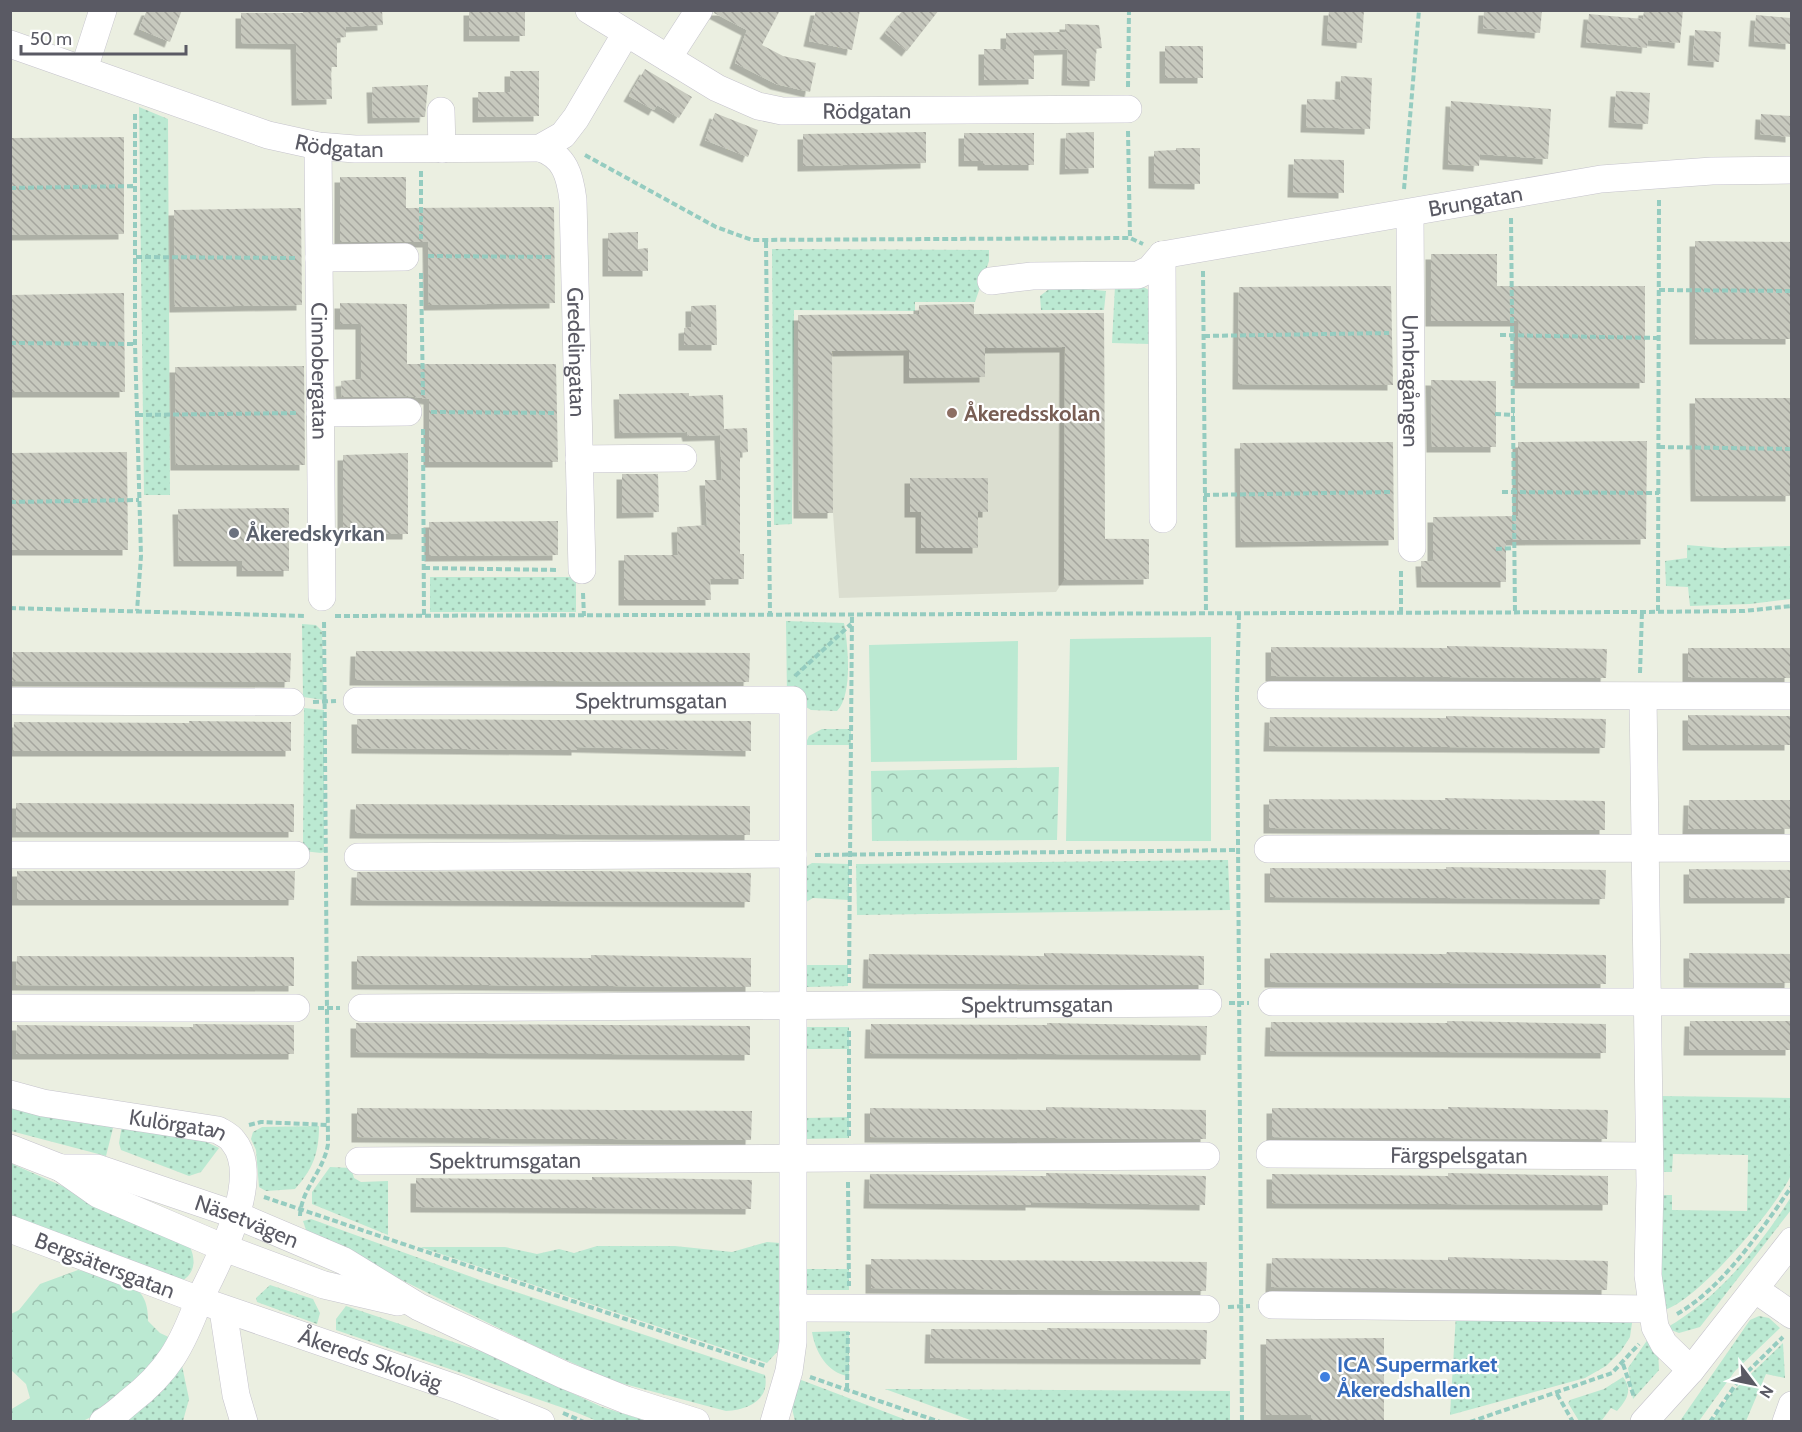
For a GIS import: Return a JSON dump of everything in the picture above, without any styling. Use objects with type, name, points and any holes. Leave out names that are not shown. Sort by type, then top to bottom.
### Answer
[{"type":"street","points":[[84,69],[103,10]]},
{"type":"street","name":"Rödgatan","points":[[589,10],[736,98],[782,111],[1128,109]]},
{"type":"street","points":[[668,58],[699,10]]},
{"type":"street","points":[[540,148],[563,135],[570,127],[626,33]]},
{"type":"street","name":"Rödgatan","points":[[10,44],[268,135],[318,146],[355,150],[540,148]]},
{"type":"street","points":[[431,149],[441,111]]},
{"type":"street","name":"Cinnobergatan","points":[[318,146],[323,607]]},
{"type":"street","name":"Gredelingatan","points":[[540,148],[557,155],[567,170],[573,200],[582,570]]},
{"type":"street","name":"Brungatan","points":[[1162,255],[1601,179],[1791,170]]},
{"type":"street","name":"Umbragången","points":[[1410,213],[1412,548]]},
{"type":"street","points":[[991,281],[1032,276],[1138,275],[1150,269],[1162,255]]},
{"type":"street","points":[[1162,255],[1163,519]]},
{"type":"street","points":[[319,258],[413,256]]},
{"type":"street","points":[[320,413],[415,412]]},
{"type":"street","points":[[579,459],[683,458]]},
{"type":"street","points":[[1271,695],[1643,698],[1791,696]]},
{"type":"street","points":[[1643,698],[1649,1156],[1648,1275],[1655,1327],[1664,1344],[1691,1370]]},
{"type":"street","points":[[774,1422],[789,1371],[793,1308],[793,854],[785,700]]},
{"type":"street","name":"Spektrumsgatan","points":[[357,701],[785,700]]},
{"type":"street","points":[[10,701],[291,702]]},
{"type":"street","points":[[1268,849],[1791,848]]},
{"type":"street","points":[[358,857],[793,854]]},
{"type":"street","points":[[10,855],[296,855]]},
{"type":"street","points":[[1272,1002],[1791,1002]]},
{"type":"street","name":"Spektrumsgatan","points":[[362,1008],[1208,1003]]},
{"type":"street","points":[[10,1008],[296,1008]]},
{"type":"street","name":"Kulörgatan","points":[[10,1094],[76,1109],[218,1130],[233,1140],[242,1158],[244,1175],[239,1206],[222,1247]]},
{"type":"street","name":"Näsetvägen","points":[[10,1148],[61,1168],[98,1194],[222,1247],[324,1285],[419,1307]]},
{"type":"street","name":"Färgspelsgatan","points":[[1270,1154],[1649,1156]]},
{"type":"street","name":"Spektrumsgatan","points":[[359,1161],[794,1156],[1206,1156]]},
{"type":"street","name":"Näsetvägen","points":[[61,1168],[97,1168],[239,1206],[344,1261],[419,1307],[564,1375],[626,1400],[696,1422]]},
{"type":"street","name":"Bergsätersgatan","points":[[10,1228],[211,1305]]},
{"type":"street","points":[[1658,1422],[1691,1370],[1756,1290],[1791,1241]]},
{"type":"street","name":"Bergsätersgatan","points":[[103,1422],[139,1395],[175,1358],[185,1339],[211,1305],[222,1247]]},
{"type":"street","points":[[1756,1290],[1788,1325]]},
{"type":"street","points":[[211,1305],[244,1422]]},
{"type":"street","name":"Åkereds Skolväg","points":[[211,1305],[458,1389],[541,1422]]},
{"type":"street","points":[[1272,1305],[1651,1309]]},
{"type":"street","points":[[793,1308],[1206,1309]]},
{"type":"street","points":[[1640,1412],[1691,1370]]},
{"type":"street","points":[[1786,1422],[1791,1405]]},
{"type":"path","points":[[1410,213],[1404,199],[1419,10]]},
{"type":"path","points":[[135,87],[135,344],[141,556],[137,611]]},
{"type":"path","points":[[424,618],[424,568],[415,412],[413,256],[431,149]]},
{"type":"path","points":[[580,153],[716,227],[738,236],[766,242],[990,237],[1130,238],[1162,255]]},
{"type":"path","points":[[1658,175],[1658,611]]},
{"type":"path","points":[[10,188],[135,186]]},
{"type":"path","points":[[1510,195],[1514,335],[1515,613]]},
{"type":"path","points":[[766,242],[771,615]]},
{"type":"path","points":[[1203,248],[1206,613]]},
{"type":"path","points":[[413,256],[574,257]]},
{"type":"path","points":[[136,257],[319,258]]},
{"type":"path","points":[[1659,290],[1791,291]]},
{"type":"path","points":[[1204,336],[1411,332]]},
{"type":"path","points":[[1500,335],[1658,338]]},
{"type":"path","points":[[10,343],[135,344]]},
{"type":"path","points":[[415,412],[577,413]]},
{"type":"path","points":[[137,415],[320,413]]},
{"type":"path","points":[[1495,414],[1514,415]]},
{"type":"path","points":[[1659,447],[1791,449]]},
{"type":"path","points":[[1204,495],[1412,492]]},
{"type":"path","points":[[1502,492],[1659,493]]},
{"type":"path","points":[[10,502],[139,500]]},
{"type":"path","points":[[1401,613],[1401,560],[1412,548]]},
{"type":"path","points":[[1496,549],[1514,548]]},
{"type":"path","points":[[424,568],[582,570]]},
{"type":"path","points":[[10,608],[137,611],[323,607],[424,618],[1642,612],[1744,611],[1791,606]]},
{"type":"path","points":[[300,1207],[305,1194],[326,1160],[329,1125],[328,855],[323,607]]},
{"type":"path","points":[[1642,612],[1640,671],[1643,698]]},
{"type":"path","points":[[1239,614],[1237,695],[1241,1003],[1242,1422]]},
{"type":"path","points":[[785,700],[783,688],[852,623]]},
{"type":"path","points":[[291,702],[357,701]]},
{"type":"path","points":[[793,854],[850,856],[1268,849]]},
{"type":"path","points":[[296,855],[328,855]]},
{"type":"path","points":[[1208,1003],[1272,1002]]},
{"type":"path","points":[[296,1008],[362,1008]]},
{"type":"path","points":[[233,1140],[250,1124],[261,1122],[329,1125]]},
{"type":"path","points":[[1206,1156],[1270,1154]]},
{"type":"path","points":[[239,1206],[269,1197],[391,1242],[758,1365],[789,1371],[940,1422]]},
{"type":"path","points":[[1206,1309],[1272,1305]]},
{"type":"path","points":[[1710,1422],[1738,1381],[1788,1325]]},
{"type":"path","points":[[1623,1364],[1640,1412]]},
{"type":"path","points":[[1557,1394],[1573,1422]]},
{"type":"shaded area","name":"Åkeredsskolan","points":[[974,304],[974,314],[1104,313],[1105,511],[1066,511],[1064,538],[1149,539],[1149,579],[1064,580],[1056,592],[839,598],[833,513],[799,513],[798,315],[918,314],[919,305]]},
{"type":"green space","points":[[139,107],[168,119],[170,495],[144,495]]},
{"type":"green space","points":[[772,249],[989,250],[989,261],[975,302],[915,302],[915,311],[794,310],[792,524],[774,525]]},
{"type":"green space","points":[[1053,286],[1106,291],[1104,310],[1041,310],[1040,296]]},
{"type":"green space","points":[[1115,286],[1143,287],[1149,290],[1150,344],[1112,343]]},
{"type":"green space","points":[[1687,545],[1722,548],[1791,546],[1791,599],[1750,604],[1690,606],[1688,587],[1666,586],[1665,561],[1687,558]]},
{"type":"green space","points":[[430,577],[576,577],[576,612],[430,612]]},
{"type":"green space","points":[[786,621],[844,623],[848,656],[847,682],[842,703],[837,711],[811,710],[787,696]]},
{"type":"green space","points":[[302,624],[316,625],[322,631],[324,700],[303,697]]},
{"type":"green space","points":[[1211,637],[1211,841],[1066,841],[1070,639]]},
{"type":"green space","points":[[1018,641],[1017,760],[871,762],[869,645]]},
{"type":"green space","points":[[304,708],[324,710],[324,852],[321,853],[303,851]]},
{"type":"green space","points":[[822,729],[851,729],[851,745],[805,745],[809,736]]},
{"type":"green space","points":[[1059,767],[1057,840],[872,841],[871,771]]},
{"type":"green space","points":[[1228,860],[1230,910],[857,915],[856,864]]},
{"type":"green space","points":[[812,863],[849,864],[849,900],[813,898],[806,902],[805,867]]},
{"type":"green space","points":[[806,965],[848,965],[848,986],[806,987]]},
{"type":"green space","points":[[806,1027],[849,1027],[849,1049],[806,1049]]},
{"type":"green space","points":[[1662,1096],[1791,1098],[1793,1151],[1790,1177],[1751,1232],[1712,1275],[1692,1293],[1660,1311],[1657,1195],[1672,1195],[1672,1210],[1747,1211],[1748,1155],[1673,1154],[1672,1172],[1660,1172]]},
{"type":"green space","points":[[10,1105],[114,1124],[106,1156],[11,1131]]},
{"type":"green space","points":[[849,1117],[849,1138],[806,1139],[806,1118]]},
{"type":"green space","points":[[122,1125],[192,1135],[219,1148],[201,1172],[189,1176],[121,1150],[119,1143]]},
{"type":"green space","points":[[319,1126],[314,1160],[295,1189],[266,1191],[259,1187],[256,1150],[251,1139],[253,1132],[262,1127]]},
{"type":"green space","points":[[10,1163],[121,1212],[190,1247],[194,1261],[190,1274],[182,1281],[11,1218]]},
{"type":"green space","points":[[330,1167],[351,1168],[354,1178],[361,1182],[388,1181],[388,1235],[312,1204],[312,1192]]},
{"type":"green space","points":[[1791,1197],[1791,1210],[1700,1327],[1679,1333],[1666,1328],[1685,1316],[1720,1287],[1751,1253]]},
{"type":"green space","points":[[311,1219],[480,1280],[765,1375],[764,1391],[756,1402],[749,1406],[726,1411],[613,1381],[539,1348],[315,1237],[306,1230],[303,1221]]},
{"type":"green space","points":[[767,1242],[780,1243],[780,1341],[777,1352],[767,1363],[420,1247],[505,1247],[537,1254],[559,1249],[574,1253],[597,1246],[675,1246],[732,1252]]},
{"type":"green space","points":[[806,1269],[849,1269],[849,1290],[806,1290]]},
{"type":"green space","points":[[78,1270],[115,1278],[135,1288],[143,1296],[148,1321],[160,1333],[175,1340],[115,1405],[83,1421],[11,1421],[10,1410],[30,1398],[26,1384],[11,1370],[11,1314],[19,1310],[40,1284]]},
{"type":"green space","points":[[270,1285],[313,1299],[320,1313],[317,1324],[257,1302],[256,1298]]},
{"type":"green space","points":[[346,1306],[483,1352],[602,1407],[647,1421],[597,1421],[336,1330],[336,1319]]},
{"type":"green space","points":[[1456,1314],[1633,1316],[1630,1337],[1621,1351],[1606,1366],[1585,1378],[1450,1415]]},
{"type":"green space","points":[[1759,1316],[1769,1318],[1780,1328],[1735,1371],[1699,1421],[1680,1421],[1750,1320]]},
{"type":"green space","points":[[849,1331],[848,1376],[834,1371],[823,1360],[812,1332]]},
{"type":"green space","points":[[1648,1339],[1658,1351],[1659,1370],[1633,1399],[1628,1368]]},
{"type":"green space","points":[[1783,1343],[1785,1378],[1766,1374],[1746,1421],[1712,1421],[1733,1391]]},
{"type":"green space","points":[[181,1361],[189,1399],[183,1421],[110,1422]]},
{"type":"green space","points":[[1623,1377],[1628,1386],[1628,1395],[1617,1411],[1611,1408],[1602,1420],[1604,1421],[1579,1421],[1568,1403],[1570,1400],[1604,1389]]},
{"type":"green space","points":[[796,1378],[909,1421],[795,1421],[790,1400]]},
{"type":"green space","points":[[885,1389],[1230,1391],[1230,1421],[973,1421]]},
{"type":"building","points":[[147,10],[182,10],[170,42],[139,29]]},
{"type":"building","points":[[303,10],[382,10],[383,25],[346,27],[346,37],[337,38],[337,67],[331,67],[332,99],[297,100],[296,44],[241,43],[241,13],[303,13]]},
{"type":"building","points":[[469,10],[525,10],[525,36],[469,36]]},
{"type":"building","points":[[715,10],[780,10],[762,45],[783,56],[816,63],[810,92],[776,84],[735,63],[747,30],[714,13]]},
{"type":"building","points":[[816,10],[860,10],[852,50],[809,41]]},
{"type":"building","points":[[903,10],[939,10],[907,51],[885,33]]},
{"type":"building","points":[[1329,10],[1364,10],[1362,43],[1327,40]]},
{"type":"building","points":[[1484,10],[1542,10],[1540,33],[1483,28]]},
{"type":"building","points":[[1644,10],[1683,10],[1680,43],[1648,40],[1647,48],[1586,42],[1589,14],[1643,19]]},
{"type":"building","points":[[1756,15],[1791,18],[1791,44],[1754,41]]},
{"type":"building","points":[[1065,24],[1099,25],[1102,48],[1096,49],[1095,81],[1067,80],[1068,49],[1034,50],[1034,79],[984,80],[984,49],[1006,49],[1006,33],[1065,32]]},
{"type":"building","points":[[1695,30],[1721,32],[1719,62],[1693,60]]},
{"type":"building","points":[[1165,46],[1203,46],[1203,78],[1165,78]]},
{"type":"building","points":[[645,69],[692,97],[679,118],[657,105],[654,110],[629,96]]},
{"type":"building","points":[[510,71],[539,71],[539,116],[478,117],[478,92],[510,92]]},
{"type":"building","points":[[1341,76],[1372,78],[1370,129],[1306,127],[1307,99],[1340,100]]},
{"type":"building","points":[[428,85],[425,117],[373,118],[372,87]]},
{"type":"building","points":[[1616,91],[1650,93],[1648,124],[1614,122]]},
{"type":"building","points":[[1451,101],[1551,109],[1548,159],[1480,154],[1479,166],[1448,164]]},
{"type":"building","points":[[715,113],[758,130],[748,157],[705,140]]},
{"type":"building","points":[[1761,114],[1791,116],[1791,137],[1760,134]]},
{"type":"building","points":[[926,132],[926,163],[803,166],[803,134]]},
{"type":"building","points":[[1094,132],[1094,168],[1065,169],[1066,133]]},
{"type":"building","points":[[964,133],[1034,133],[1034,165],[983,165],[983,161],[964,161]]},
{"type":"building","points":[[124,137],[124,234],[10,235],[10,138]]},
{"type":"building","points":[[1176,148],[1200,148],[1200,184],[1154,183],[1154,151],[1176,150]]},
{"type":"building","points":[[1294,159],[1344,160],[1344,193],[1293,192]]},
{"type":"building","points":[[340,177],[406,177],[406,208],[554,207],[555,303],[429,305],[428,242],[340,242]]},
{"type":"building","points":[[301,208],[302,305],[175,307],[174,210]]},
{"type":"building","points":[[638,232],[638,249],[648,248],[648,271],[608,271],[608,233]]},
{"type":"building","points":[[1695,241],[1791,242],[1791,339],[1695,339]]},
{"type":"building","points":[[1431,254],[1497,254],[1497,286],[1645,286],[1645,383],[1518,383],[1519,321],[1431,321]]},
{"type":"building","points":[[1391,286],[1393,385],[1238,384],[1239,287]]},
{"type":"building","points":[[124,293],[125,392],[10,392],[10,295]]},
{"type":"building","points":[[340,303],[407,304],[407,364],[556,364],[558,462],[429,462],[429,399],[408,396],[342,397],[341,381],[361,379],[361,324],[340,324]]},
{"type":"building","points":[[974,304],[974,314],[1104,313],[1105,539],[1149,539],[1149,579],[1064,580],[1065,347],[985,348],[985,377],[909,378],[909,350],[832,351],[833,513],[799,513],[798,315],[919,314],[919,305]]},
{"type":"building","points":[[716,305],[717,345],[684,345],[684,328],[691,327],[691,306]]},
{"type":"building","points":[[304,366],[305,465],[176,465],[175,367]]},
{"type":"building","points":[[1431,380],[1496,381],[1496,447],[1432,447]]},
{"type":"building","points":[[689,393],[689,396],[723,395],[724,429],[747,428],[748,452],[740,453],[740,554],[744,554],[744,579],[710,579],[711,600],[624,600],[624,555],[678,555],[677,527],[707,525],[705,480],[722,480],[720,435],[688,436],[687,432],[620,433],[619,394]]},
{"type":"building","points":[[1695,398],[1791,398],[1791,496],[1696,496]]},
{"type":"building","points":[[1647,441],[1646,539],[1506,540],[1506,582],[1422,582],[1421,561],[1433,561],[1433,517],[1518,516],[1518,442]]},
{"type":"building","points":[[1393,442],[1394,540],[1241,542],[1240,443]]},
{"type":"building","points":[[127,452],[128,550],[10,550],[10,453]]},
{"type":"building","points":[[408,453],[408,534],[373,534],[373,527],[343,527],[343,455]]},
{"type":"building","points":[[622,474],[658,474],[659,512],[622,513]]},
{"type":"building","points":[[910,478],[988,478],[988,512],[978,512],[978,548],[921,548],[921,512],[910,512]]},
{"type":"building","name":"Åkeredskyrkan","points":[[289,508],[289,571],[242,571],[242,561],[179,561],[178,509]]},
{"type":"building","points":[[558,521],[558,555],[430,556],[429,522]]},
{"type":"building","points":[[1447,646],[1607,649],[1606,678],[1271,676],[1271,647],[1447,648]]},
{"type":"building","points":[[1688,648],[1790,648],[1790,678],[1688,677]]},
{"type":"building","points":[[356,651],[750,653],[749,682],[355,680]]},
{"type":"building","points":[[13,652],[291,653],[290,682],[12,681]]},
{"type":"building","points":[[1688,715],[1790,716],[1790,745],[1688,745]]},
{"type":"building","points":[[1446,716],[1606,719],[1605,748],[1269,746],[1270,717],[1446,718]]},
{"type":"building","points":[[357,719],[751,721],[751,751],[577,747],[577,750],[357,748]]},
{"type":"building","points":[[189,721],[291,722],[291,751],[13,751],[14,722],[189,723]]},
{"type":"building","points":[[1445,798],[1605,801],[1605,830],[1269,828],[1269,799],[1445,800]]},
{"type":"building","points":[[1689,800],[1790,800],[1790,829],[1688,829]]},
{"type":"building","points":[[16,803],[294,804],[294,832],[16,832]]},
{"type":"building","points":[[356,804],[750,806],[750,835],[355,833]]},
{"type":"building","points":[[1446,867],[1606,870],[1605,899],[1270,897],[1270,868],[1446,869]]},
{"type":"building","points":[[1689,869],[1791,870],[1790,898],[1689,898]]},
{"type":"building","points":[[17,871],[295,871],[294,900],[17,900]]},
{"type":"building","points":[[357,872],[751,873],[750,902],[356,900]]},
{"type":"building","points":[[1447,952],[1606,955],[1606,984],[1270,982],[1270,953],[1446,954]]},
{"type":"building","points":[[1044,953],[1204,956],[1204,985],[868,983],[869,954],[1044,956]]},
{"type":"building","points":[[1689,953],[1791,954],[1790,983],[1689,982]]},
{"type":"building","points":[[591,955],[751,958],[751,987],[357,984],[357,956],[591,958]]},
{"type":"building","points":[[17,956],[294,957],[294,986],[16,985]]},
{"type":"building","points":[[1447,1021],[1606,1024],[1606,1053],[1270,1051],[1271,1022],[1447,1023]]},
{"type":"building","points":[[1690,1021],[1791,1021],[1791,1050],[1689,1050]]},
{"type":"building","points":[[356,1023],[750,1026],[750,1055],[356,1052]]},
{"type":"building","points":[[1047,1023],[1207,1026],[1206,1055],[870,1053],[871,1024],[1047,1025]]},
{"type":"building","points":[[193,1024],[294,1025],[294,1054],[16,1054],[17,1025],[193,1027]]},
{"type":"building","points":[[1046,1107],[1206,1110],[1206,1139],[870,1137],[870,1108],[1046,1110]]},
{"type":"building","points":[[1448,1107],[1608,1110],[1607,1139],[1272,1137],[1272,1108],[1448,1109]]},
{"type":"building","points":[[357,1108],[752,1111],[751,1140],[357,1137]]},
{"type":"building","points":[[1046,1173],[1206,1176],[1205,1205],[1031,1202],[1031,1205],[869,1203],[870,1174],[1046,1176]]},
{"type":"building","points":[[1448,1173],[1608,1176],[1608,1205],[1272,1203],[1272,1174],[1448,1176]]},
{"type":"building","points":[[592,1177],[752,1180],[751,1209],[416,1207],[416,1178],[592,1180]]},
{"type":"building","points":[[1448,1257],[1608,1261],[1607,1290],[1271,1287],[1272,1258],[1448,1260]]},
{"type":"building","points":[[871,1259],[1207,1262],[1206,1291],[871,1288]]},
{"type":"building","points":[[1047,1328],[1207,1330],[1206,1359],[930,1358],[931,1329],[1047,1330]]},
{"type":"building","name":"ICA Supermarket Åkeredshallen","points":[[1384,1338],[1384,1421],[1311,1422],[1311,1415],[1266,1415],[1266,1339]]},
{"type":"place","name":"Åkeredsskolan","points":[[952,413]]},
{"type":"place","name":"Åkeredskyrkan","points":[[234,533]]},
{"type":"place","name":"ICA Supermarket Åkeredshallen","points":[[1325,1377]]}]
